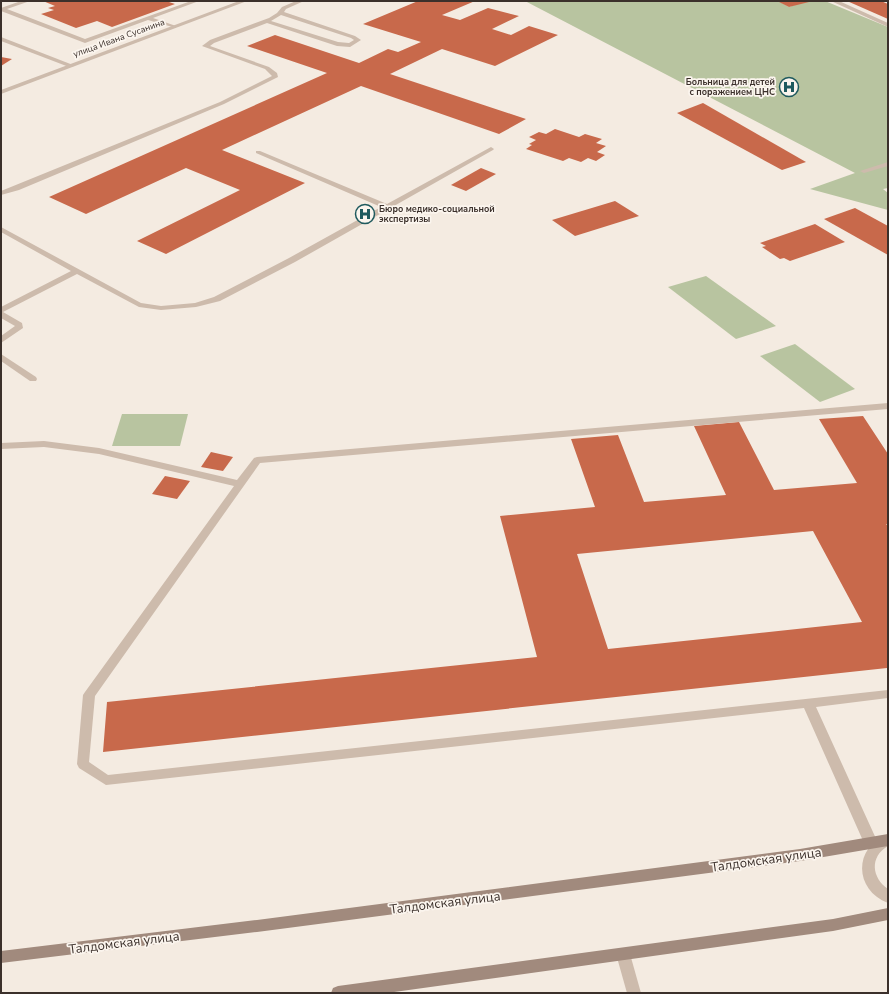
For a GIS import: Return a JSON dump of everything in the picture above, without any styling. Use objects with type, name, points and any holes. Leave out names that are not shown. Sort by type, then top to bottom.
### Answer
[{"type":"main road","name":"Талдомская улица","points":[[1,957],[784,858],[888,840]]},
{"type":"main road","points":[[338,993],[386,990],[623,954],[833,925],[888,914]]},
{"type":"street","points":[[27,1],[2,9],[85,41],[196,1]]},
{"type":"street","name":"улица Ивана Сусанина","points":[[1,92],[244,1]]},
{"type":"street","points":[[1,193],[222,103],[272,80],[275,77],[275,74],[267,68],[205,46],[266,21],[282,13],[284,8],[301,1]]},
{"type":"street","points":[[834,1],[888,24]]},
{"type":"street","points":[[266,21],[341,45],[350,45],[358,40],[356,38],[282,13]]},
{"type":"street","points":[[148,18],[174,27]]},
{"type":"street","points":[[320,38],[334,38],[339,35],[338,32]]},
{"type":"street","points":[[1,39],[71,66]]},
{"type":"street","points":[[3,232],[139,305],[162,308],[196,305],[217,299],[292,260],[491,149]]},
{"type":"street","points":[[258,152],[386,207]]},
{"type":"street","points":[[864,171],[888,164]]},
{"type":"street","points":[[1,310],[77,271]]},
{"type":"street","points":[[1,314],[19,325],[19,328],[1,340]]},
{"type":"street","points":[[1,357],[33,379]]},
{"type":"street","points":[[888,406],[257,460],[89,695],[83,764],[106,780],[888,694]]},
{"type":"street","points":[[1,446],[44,444],[99,452],[240,484]]},
{"type":"street","points":[[808,703],[871,843]]},
{"type":"street","points":[[888,840],[879,844],[871,851],[867,862],[869,873],[875,885],[888,897]]},
{"type":"street","points":[[623,954],[634,993]]},
{"type":"green space","name":"Больница для детей с поражением ЦНС","points":[[525,1],[785,1],[780,2],[789,7],[806,1],[825,1],[888,27],[888,188],[883,189],[888,193],[888,210],[810,189],[855,173]]},
{"type":"green space","points":[[706,276],[776,326],[736,339],[668,287]]},
{"type":"green space","points":[[795,344],[855,389],[820,402],[760,356]]},
{"type":"green space","points":[[122,414],[188,414],[180,446],[112,446]]},
{"type":"building","points":[[43,1],[166,1],[175,4],[112,27],[97,21],[76,28],[41,14],[54,10],[48,8],[55,6]]},
{"type":"building","points":[[418,1],[475,1],[442,15],[460,20],[488,8],[519,16],[492,29],[511,35],[529,26],[558,35],[495,66],[442,49],[390,74],[526,119],[499,134],[361,86],[222,150],[305,183],[166,254],[137,241],[240,190],[186,168],[86,214],[49,197],[327,73],[247,46],[275,35],[359,63],[388,49],[398,52],[421,42],[363,24]]},
{"type":"building","points":[[847,1],[881,1],[888,4],[888,19]]},
{"type":"building","points":[[779,2],[809,2],[789,7]]},
{"type":"building","points":[[1,57],[12,59],[1,66]]},
{"type":"building","points":[[703,103],[806,162],[782,170],[677,113]]},
{"type":"building","points":[[555,129],[579,137],[585,134],[602,139],[596,143],[606,146],[597,152],[605,155],[596,161],[588,158],[581,162],[569,158],[563,161],[526,149],[532,145],[529,144],[536,140],[529,137],[539,132],[546,134]]},
{"type":"building","points":[[481,168],[496,174],[466,191],[451,185]]},
{"type":"building","points":[[615,201],[639,216],[575,236],[552,220]]},
{"type":"building","points":[[855,208],[888,226],[888,255],[824,219]]},
{"type":"building","points":[[815,224],[845,242],[790,261],[784,258],[780,259],[762,247],[766,246],[760,243]]},
{"type":"building","points":[[863,416],[888,454],[888,524],[886,524],[888,526],[888,670],[887,668],[103,752],[107,702],[537,657],[500,516],[595,507],[571,439],[618,435],[644,502],[726,495],[694,426],[739,422],[774,490],[857,483],[819,419]],"holes":[[[813,531],[862,622],[608,649],[577,554]]]},
{"type":"building","points":[[211,452],[233,457],[223,471],[201,467]]},
{"type":"building","points":[[165,476],[190,481],[177,499],[152,494]]},
{"type":"place","name":"Больница для детей с поражением ЦНС","points":[[789,87]]},
{"type":"place","name":"Бюро медико-социальной экспертизы","points":[[365,214]]}]
